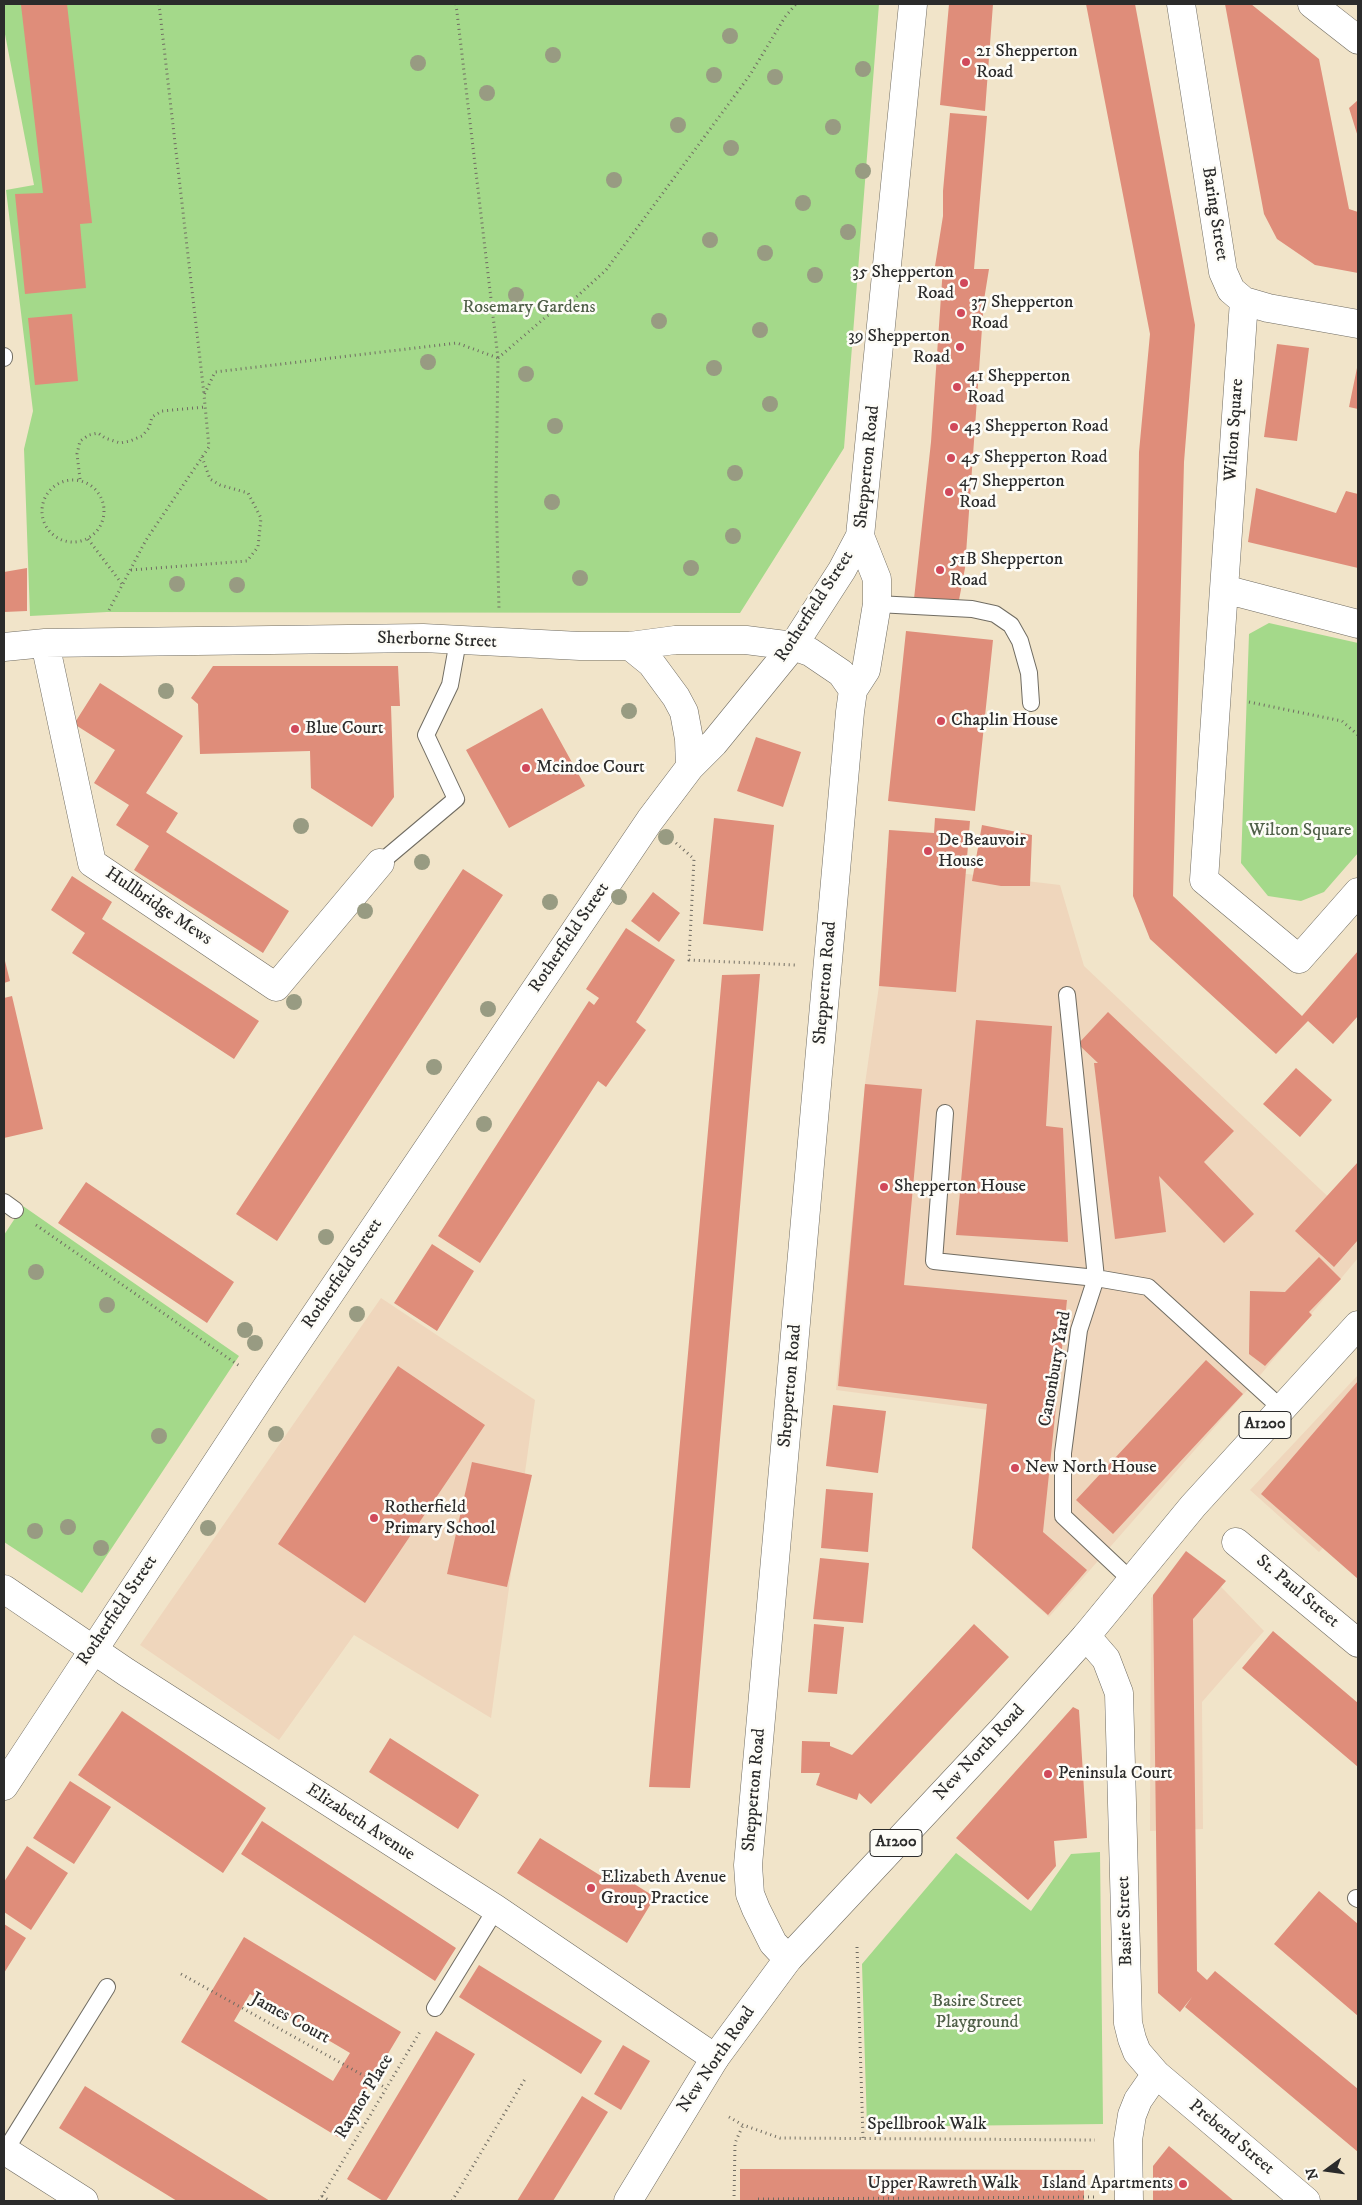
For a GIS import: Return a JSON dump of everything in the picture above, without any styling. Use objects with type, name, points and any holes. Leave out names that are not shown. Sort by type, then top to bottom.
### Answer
[{"type":"street","name":"Shepperton Road","points":[[788,1959],[773,1943],[756,1909],[750,1894],[748,1865],[853,690],[866,670],[877,604],[877,579],[860,536],[914,4]]},
{"type":"street","name":"Baring Street","points":[[1181,4],[1223,272],[1231,290],[1244,301]]},
{"type":"street","points":[[1312,4],[1358,40]]},
{"type":"street","points":[[1244,301],[1268,308],[1358,324]]},
{"type":"street","name":"Wilton Square","points":[[1244,301],[1204,880],[1299,959],[1358,892]]},
{"type":"street","name":"Rotherfield Street","points":[[4,1786],[92,1649],[650,820],[690,766],[714,743],[793,646],[842,570],[860,536]]},
{"type":"street","points":[[1224,590],[1358,624]]},
{"type":"street","name":"Sherborne Street","points":[[4,647],[45,643],[423,638],[505,644],[630,646],[675,640],[746,640],[793,646],[810,652],[829,663],[841,673],[853,690]]},
{"type":"street","name":"Hullbridge Mews","points":[[45,643],[92,863],[276,987],[380,863]]},
{"type":"street","points":[[630,646],[651,663],[676,697],[684,712],[689,739],[690,766]]},
{"type":"street","name":"New North Road","points":[[628,2201],[715,2058],[788,1959],[1004,1728],[1086,1636],[1193,1506],[1358,1325]]},
{"type":"street","name":"St. Paul Street","points":[[1236,1542],[1358,1643]]},
{"type":"street","name":"Elizabeth Avenue","points":[[4,1590],[92,1649],[496,1908],[715,2058]]},
{"type":"street","name":"Basire Street","points":[[1086,1636],[1106,1659],[1119,1693],[1128,2023],[1137,2052],[1156,2074]]},
{"type":"street","points":[[1129,2199],[1128,2140],[1135,2108],[1156,2074]]},
{"type":"street","name":"Prebend Street","points":[[1156,2074],[1306,2201]]},
{"type":"street","points":[[4,2151],[84,2201]]},
{"type":"lane","points":[[877,604],[972,609],[995,614],[1011,625],[1020,641],[1029,673],[1031,703]]},
{"type":"lane","points":[[380,863],[456,799],[426,735],[450,685],[458,641]]},
{"type":"lane","points":[[1067,995],[1096,1278]]},
{"type":"lane","points":[[945,1113],[934,1261],[1096,1278],[1148,1287],[1281,1408]]},
{"type":"lane","name":"Canonbury Yard","points":[[1096,1278],[1079,1330],[1063,1453],[1062,1516],[1132,1580]]},
{"type":"lane","points":[[434,2008],[496,1908]]},
{"type":"lane","points":[[4,2151],[107,1987]]},
{"type":"path","points":[[91,643],[146,540],[209,447],[159,4]]},
{"type":"path","points":[[456,4],[498,358],[496,490],[498,594],[499,613],[505,644]]},
{"type":"path","points":[[498,358],[547,316],[572,301],[606,270],[750,75],[785,17],[796,4]]},
{"type":"path","points":[[204,395],[214,372],[457,343],[498,358]]},
{"type":"path","points":[[80,479],[77,454],[80,442],[89,435],[98,433],[105,438],[120,443],[130,441],[142,436],[148,428],[152,417],[162,411],[205,407]]},
{"type":"path","points":[[130,570],[247,561],[258,547],[261,518],[248,493],[210,479],[202,457]]},
{"type":"path","points":[[80,479],[96,489],[104,506],[101,525],[88,539],[78,542],[62,540],[48,530],[43,520],[41,510],[44,499],[50,489],[64,481],[80,479]]},
{"type":"path","points":[[88,539],[122,584]]},
{"type":"path","points":[[1217,695],[1342,721],[1358,735]]},
{"type":"path","points":[[650,820],[694,859],[689,960],[828,966]]},
{"type":"path","points":[[9,1206],[268,1386]]},
{"type":"path","points":[[857,1947],[863,2138]]},
{"type":"path","name":"James Court","points":[[181,1974],[386,2088]]},
{"type":"path","name":"Raynor Place","points":[[319,2201],[434,2008]]},
{"type":"path","points":[[452,2201],[525,2079]]},
{"type":"path","name":"Spellbrook Walk","points":[[729,2117],[743,2125],[780,2138],[1128,2140]]},
{"type":"path","points":[[734,2201],[735,2143],[743,2125]]},
{"type":"path","points":[[322,2196],[330,2201]]},
{"type":"path","name":"Upper Rawreth Walk","points":[[758,2199],[1129,2199]]},
{"type":"shaded area","points":[[886,868],[967,874],[1060,885],[1084,966],[1358,1225],[1358,1258],[1262,1373],[1049,1617],[972,1548],[989,1410],[836,1390],[865,1084],[879,986]]},
{"type":"shaded area","name":"Rotherfield Primary School","points":[[381,1298],[535,1400],[491,1718],[354,1635],[279,1740],[140,1645]]},
{"type":"shaded area","points":[[1358,1375],[1358,1511],[1319,1552],[1250,1490]]},
{"type":"shaded area","points":[[1189,1554],[1264,1631],[1202,1702],[1203,1829],[1150,1831],[1151,1598]]},
{"type":"green space","name":"Rosemary Gardens","points":[[4,4],[879,4],[844,448],[740,613],[107,612],[30,616],[24,449],[33,411],[6,190],[34,185],[4,29]]},
{"type":"green space","name":"Wilton Square","points":[[1269,623],[1358,643],[1358,853],[1324,892],[1301,901],[1268,896],[1241,863],[1249,634]]},
{"type":"green space","points":[[23,1206],[239,1356],[82,1593],[4,1542],[4,1235]]},
{"type":"green space","name":"Basire Street Playground","points":[[1100,1852],[1103,2124],[867,2127],[862,1964],[956,1853],[1031,1911],[1071,1854]]},
{"type":"building","points":[[67,4],[92,223],[80,224],[86,288],[25,294],[15,194],[43,193],[21,5]]},
{"type":"building","name":"21 Shepperton Road","points":[[949,4],[993,4],[985,111],[940,105]]},
{"type":"building","points":[[1086,4],[1135,4],[1195,325],[1184,462],[1173,896],[1302,1016],[1358,951],[1358,1016],[1333,1044],[1308,1021],[1276,1054],[1150,939],[1133,896],[1139,452],[1150,334]]},
{"type":"building","points":[[1225,4],[1251,4],[1319,59],[1349,209],[1358,212],[1358,273],[1315,265],[1277,239],[1264,214]]},
{"type":"building","points":[[1358,100],[1358,137],[1349,108]]},
{"type":"building","points":[[950,113],[987,116],[974,269],[989,269],[984,300],[965,568],[959,600],[914,599],[931,442],[943,267],[952,268],[935,266],[943,216],[943,191]]},
{"type":"building","points":[[72,314],[78,381],[35,385],[28,318]]},
{"type":"building","points":[[1277,344],[1309,348],[1297,441],[1264,437]]},
{"type":"building","points":[[1358,368],[1358,409],[1349,407]]},
{"type":"building","points":[[1256,488],[1336,513],[1346,491],[1358,494],[1358,568],[1248,542]]},
{"type":"building","points":[[27,568],[27,611],[4,612],[4,572]]},
{"type":"building","name":"Chaplin House","points":[[906,631],[993,640],[975,811],[888,801]]},
{"type":"building","name":"Blue Court","points":[[213,666],[398,666],[400,706],[391,706],[394,797],[372,827],[311,788],[310,751],[200,754],[198,704],[191,698]]},
{"type":"building","points":[[100,683],[183,736],[146,793],[178,813],[166,832],[289,911],[263,953],[134,870],[149,846],[116,825],[129,805],[94,783],[115,750],[74,724]]},
{"type":"building","name":"Mcindoe Court","points":[[542,708],[585,786],[509,828],[466,750]]},
{"type":"building","points":[[756,737],[801,752],[783,807],[737,791]]},
{"type":"building","points":[[714,818],[774,825],[763,931],[703,924]]},
{"type":"building","points":[[935,818],[970,821],[956,992],[879,986],[889,830],[934,833]]},
{"type":"building","points":[[982,825],[1032,835],[1030,886],[1001,886],[972,881]]},
{"type":"building","points":[[463,869],[503,895],[277,1241],[236,1214]]},
{"type":"building","points":[[72,876],[112,902],[102,919],[259,1021],[234,1059],[72,953],[85,933],[51,910]]},
{"type":"building","points":[[653,892],[680,913],[659,942],[631,921]]},
{"type":"building","points":[[626,928],[675,960],[636,1022],[646,1030],[606,1087],[598,1081],[480,1263],[438,1236],[589,1001],[594,1005],[599,998],[586,989]]},
{"type":"building","points":[[4,957],[10,981],[4,983]]},
{"type":"building","points":[[760,974],[690,1788],[649,1787],[722,975]]},
{"type":"building","points":[[12,996],[43,1129],[4,1138],[4,998]]},
{"type":"building","points":[[1108,1012],[1234,1131],[1204,1162],[1254,1214],[1224,1243],[1159,1176],[1166,1232],[1115,1239],[1094,1063],[1098,1063],[1078,1044]]},
{"type":"building","points":[[976,1020],[1052,1026],[1046,1126],[1063,1128],[1068,1242],[956,1235]]},
{"type":"building","points":[[1296,1068],[1332,1100],[1300,1137],[1263,1104]]},
{"type":"building","points":[[865,1084],[922,1089],[904,1285],[1067,1300],[1043,1532],[1087,1570],[1048,1615],[972,1548],[987,1404],[838,1386]]},
{"type":"building","points":[[1358,1162],[1358,1240],[1334,1267],[1295,1231]]},
{"type":"building","points":[[86,1182],[234,1282],[207,1323],[58,1223]]},
{"type":"building","points":[[432,1244],[474,1271],[437,1331],[394,1303]]},
{"type":"building","points":[[1319,1257],[1341,1279],[1309,1312],[1312,1315],[1265,1366],[1249,1354],[1250,1291],[1285,1292]]},
{"type":"building","points":[[1206,1360],[1243,1394],[1113,1534],[1076,1500]]},
{"type":"building","points":[[398,1366],[485,1425],[365,1603],[278,1544]]},
{"type":"building","points":[[1358,1381],[1358,1579],[1261,1494]]},
{"type":"building","points":[[833,1405],[886,1411],[878,1473],[826,1466]]},
{"type":"building","points":[[472,1462],[532,1475],[507,1587],[447,1574]]},
{"type":"building","points":[[826,1489],[873,1493],[868,1552],[821,1548]]},
{"type":"building","points":[[1186,1551],[1226,1581],[1193,1619],[1197,1971],[1207,1980],[1215,1971],[1358,2089],[1358,2152],[1185,2007],[1192,1997],[1180,2012],[1158,1993],[1153,1595]]},
{"type":"building","points":[[820,1558],[869,1563],[863,1623],[813,1619]]},
{"type":"building","points":[[814,1624],[844,1627],[837,1694],[808,1692]]},
{"type":"building","points":[[974,1624],[1009,1657],[871,1804],[859,1793],[857,1800],[816,1785],[820,1773],[801,1773],[802,1741],[830,1742],[830,1746],[852,1755]]},
{"type":"building","points":[[1273,1631],[1358,1703],[1358,1767],[1242,1668]]},
{"type":"building","name":"Peninsula Court","points":[[1073,1707],[1079,1710],[1087,1838],[1054,1841],[1056,1866],[1028,1900],[956,1838]]},
{"type":"building","points":[[122,1711],[266,1808],[223,1873],[78,1775]]},
{"type":"building","points":[[390,1738],[479,1795],[458,1829],[369,1772]]},
{"type":"building","points":[[70,1781],[111,1807],[74,1864],[33,1838]]},
{"type":"building","points":[[262,1821],[456,1948],[435,1981],[241,1854]]},
{"type":"building","name":"Elizabeth Avenue Group Practice","points":[[540,1838],[606,1879],[612,1870],[655,1897],[627,1943],[517,1873]]},
{"type":"building","points":[[27,1846],[68,1873],[31,1930],[4,1912],[4,1882]]},
{"type":"building","points":[[1319,1891],[1358,1924],[1358,2016],[1274,1944]]},
{"type":"building","points":[[4,1924],[26,1938],[4,1973]]},
{"type":"building","points":[[244,1937],[401,2032],[338,2137],[181,2042]],"holes":[[[250,1994],[350,2053],[333,2081],[234,2021]]]},
{"type":"building","points":[[479,1965],[602,2041],[581,2074],[459,1997]]},
{"type":"building","points":[[436,2031],[475,2054],[386,2201],[383,2201],[347,2179]]},
{"type":"building","points":[[623,2045],[650,2061],[621,2110],[594,2094]]},
{"type":"building","points":[[85,2086],[270,2201],[177,2201],[120,2166],[59,2128]]},
{"type":"building","points":[[582,2096],[608,2112],[553,2201],[517,2201]]},
{"type":"building","name":"Island Apartments","points":[[1169,2146],[1234,2201],[1153,2201],[1153,2166]]},
{"type":"building","points":[[740,2169],[1084,2170],[1084,2201],[740,2201]]},
{"type":"place","name":"21 Shepperton Road","points":[[966,62]]},
{"type":"place","name":"35 Shepperton Road","points":[[964,283]]},
{"type":"place","name":"37 Shepperton Road","points":[[961,313]]},
{"type":"place","name":"39 Shepperton Road","points":[[960,347]]},
{"type":"place","name":"41 Shepperton Road","points":[[957,387]]},
{"type":"place","name":"43 Shepperton Road","points":[[954,427]]},
{"type":"place","name":"45 Shepperton Road","points":[[951,458]]},
{"type":"place","name":"47 Shepperton Road","points":[[949,492]]},
{"type":"place","name":"51B Shepperton Road","points":[[940,570]]},
{"type":"place","name":"Chaplin House","points":[[941,721]]},
{"type":"place","name":"Blue Court","points":[[295,729]]},
{"type":"place","name":"Mcindoe Court","points":[[526,768]]},
{"type":"place","name":"De Beauvoir House","points":[[928,851]]},
{"type":"place","name":"Shepperton House","points":[[884,1187]]},
{"type":"place","name":"New North House","points":[[1015,1468]]},
{"type":"place","name":"Rotherfield Primary School","points":[[374,1518]]},
{"type":"place","name":"Peninsula Court","points":[[1048,1774]]},
{"type":"place","name":"Elizabeth Avenue Group Practice","points":[[591,1888]]},
{"type":"place","name":"Island Apartments","points":[[1183,2184]]}]
